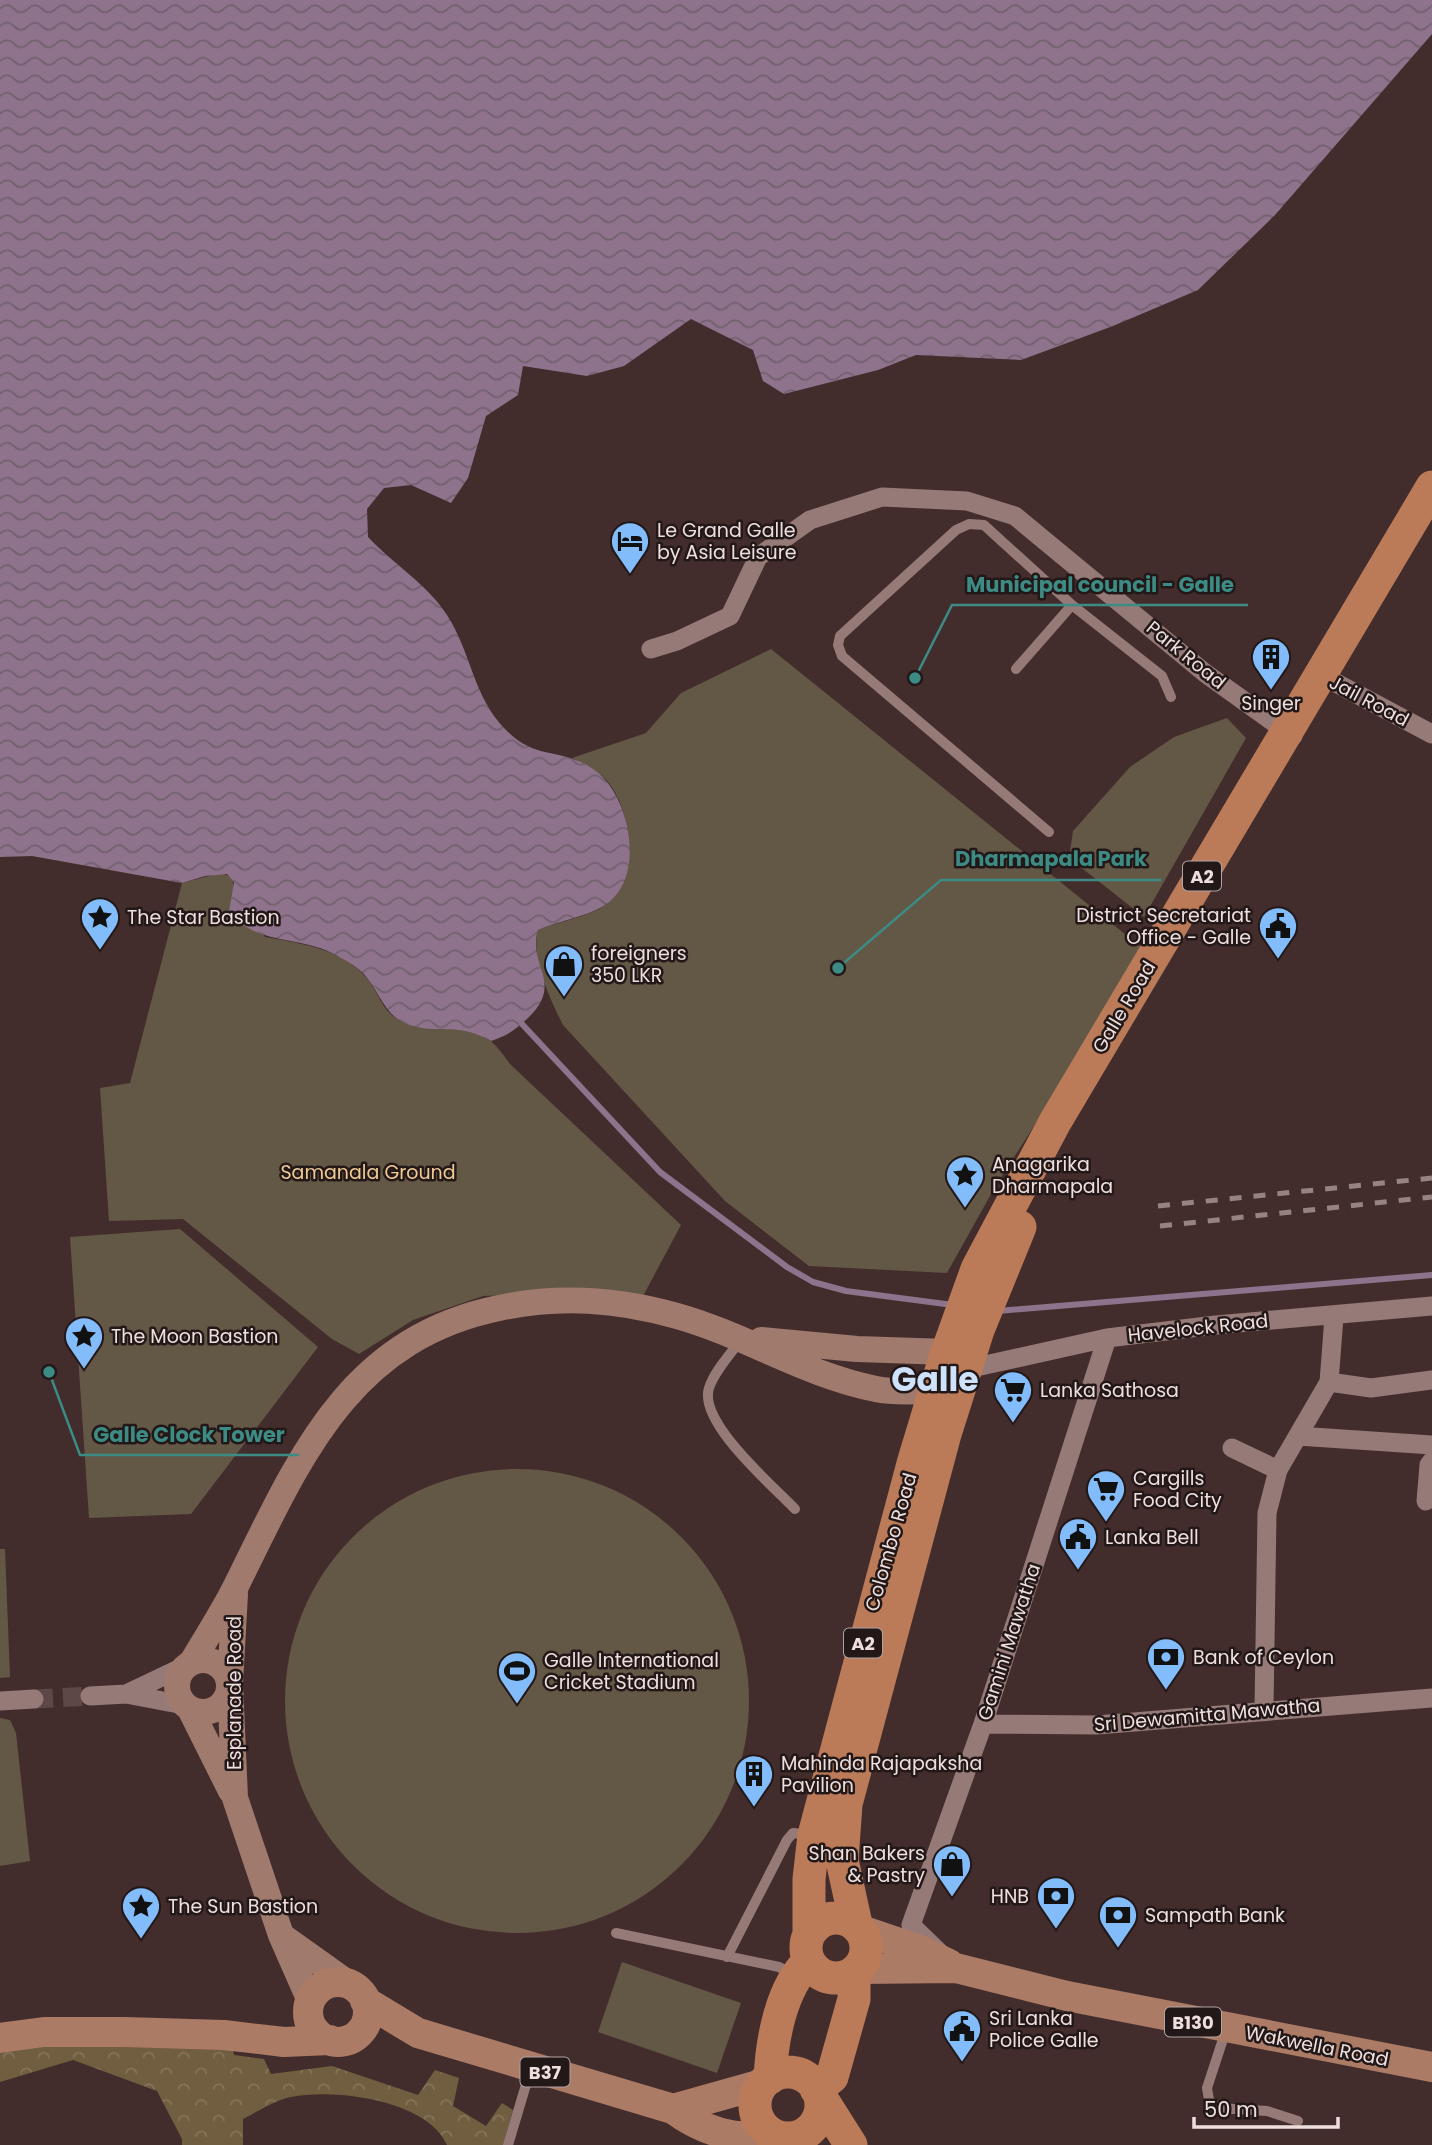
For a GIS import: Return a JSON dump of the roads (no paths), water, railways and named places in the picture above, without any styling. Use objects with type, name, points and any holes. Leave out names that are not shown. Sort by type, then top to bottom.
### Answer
[{"type":"highway","name":"Galle Road","points":[[1327,680],[1432,487]]},
{"type":"highway","name":"Galle Road","points":[[953,1360],[1048,1134],[1327,680],[1432,522]]},
{"type":"highway","name":"Colombo Road","points":[[766,2081],[772,2047],[804,1956],[814,1835],[857,1665],[934,1391],[953,1360]]},
{"type":"highway","name":"Colombo Road","points":[[859,1927],[842,1860],[846,1804],[945,1434],[953,1360]]},
{"type":"highway","points":[[850,2145],[818,2092],[804,2076],[786,2072],[766,2081],[757,2093],[756,2111],[764,2128],[783,2139],[800,2136],[815,2124],[819,2115],[818,2092],[832,2077],[855,1999],[856,1971],[866,1954],[859,1927],[848,1919],[830,1918],[822,1921],[804,1956],[813,1968],[828,1977],[845,1977],[856,1971]]},
{"type":"main road","name":"Wakwella Road","points":[[859,1927],[920,1950],[956,1968],[1067,1996],[1432,2067]]},
{"type":"main road","name":"Wakwella Road","points":[[856,1971],[956,1968]]},
{"type":"main road","points":[[338,1982],[356,1992],[368,2010],[363,2028],[339,2040],[314,2030],[309,2007],[321,1987],[338,1982]]},
{"type":"main road","name":"B37","points":[[356,1992],[418,2033],[673,2109],[692,2123],[709,2130],[755,2138],[783,2139]]},
{"type":"main road","name":"B37","points":[[258,2038],[309,2007]]},
{"type":"main road","name":"B37","points":[[0,2038],[57,2032],[258,2038],[284,2042],[418,2033]]},
{"type":"main road","points":[[673,2109],[766,2081]]},
{"type":"street","name":"Park Road","points":[[651,649],[677,641],[730,616],[758,557],[810,520],[882,496],[967,501],[1015,516],[1205,673],[1293,735]]},
{"type":"street","name":"Jail Road","points":[[1327,680],[1428,729]]},
{"type":"street","name":"Esplanade Road","points":[[189,1664],[236,1587],[283,1490],[342,1399],[379,1362],[418,1336],[463,1315],[520,1304],[615,1301],[678,1316],[742,1338],[798,1366],[877,1390],[934,1391]]},
{"type":"street","name":"Havelock Road","points":[[953,1360],[1107,1338],[1267,1320],[1334,1317],[1432,1306]]},
{"type":"street","points":[[1264,1709],[1267,1513],[1278,1470],[1329,1382],[1334,1317]]},
{"type":"street","name":"Esplanade Road","points":[[742,1338],[953,1360]]},
{"type":"street","name":"Gamini Mawatha","points":[[956,1968],[911,1925],[983,1724],[1107,1338]]},
{"type":"street","points":[[1329,1382],[1371,1388],[1432,1380]]},
{"type":"street","points":[[1298,1436],[1432,1445]]},
{"type":"street","points":[[1232,1448],[1278,1470]]},
{"type":"street","points":[[1426,1501],[1429,1465],[1432,1461]]},
{"type":"street","name":"Esplanade Road","points":[[235,1798],[230,1683],[236,1587]]},
{"type":"street","points":[[90,1696],[126,1695],[206,1712],[216,1709],[225,1701],[230,1683],[225,1671],[216,1662],[204,1659],[126,1695]]},
{"type":"street","points":[[187,1707],[177,1684],[189,1664]]},
{"type":"street","name":"Sri Dewamitta Mawatha","points":[[983,1724],[1097,1725],[1264,1709],[1432,1698]]},
{"type":"street","points":[[0,1701],[34,1699]]},
{"type":"street","name":"Esplanade Road","points":[[187,1707],[235,1798],[281,1935],[309,2007]]},
{"type":"street","points":[[281,1935],[356,1992]]},
{"type":"lane","points":[[1049,832],[842,656],[838,645],[840,636],[956,530],[969,524],[984,526],[1072,605],[1162,676],[1171,698]]},
{"type":"lane","points":[[1016,669],[1072,605]]},
{"type":"lane","points":[[742,1338],[708,1388],[708,1408],[718,1428],[795,1509]]},
{"type":"lane","points":[[727,1957],[787,1840],[793,1833],[814,1835]]},
{"type":"lane","points":[[616,1933],[779,1967],[804,1956]]},
{"type":"lane","points":[[1227,2029],[1207,2088],[1209,2100],[1218,2108],[1267,2111],[1298,2122]]},
{"type":"lane","points":[[508,2145],[532,2068]]},
{"type":"water","points":[[0,0],[1432,0],[1432,34],[1275,215],[1198,290],[1113,326],[1021,360],[916,355],[878,370],[784,394],[763,381],[753,350],[691,319],[624,366],[587,376],[523,366],[518,395],[486,416],[468,478],[451,503],[411,485],[384,488],[367,509],[368,537],[420,584],[447,615],[494,716],[516,739],[527,746],[578,761],[604,778],[615,793],[628,832],[630,853],[627,873],[620,890],[600,908],[538,930],[537,954],[545,984],[544,994],[528,1018],[506,1035],[491,1041],[460,1030],[424,1028],[403,1022],[389,1011],[363,973],[347,961],[322,949],[266,935],[240,923],[229,912],[234,882],[227,874],[205,876],[182,883],[32,856],[0,857]]},
{"type":"waterway","points":[[522,1024],[660,1172],[787,1267],[813,1282],[846,1291],[953,1305]]},
{"type":"waterway","points":[[998,1311],[1432,1275]]},
{"type":"tunnel","points":[[34,1699],[90,1696]]},
{"type":"railway","points":[[1158,1206],[1432,1178]]},
{"type":"railway","points":[[1160,1226],[1432,1197]]},
{"type":"place","name":"Le Grand Galle by Asia Leisure","points":[[630,575]]},
{"type":"place","name":"Municipal council - Galle","points":[[915,678]]},
{"type":"place","name":"Singer","points":[[1271,691]]},
{"type":"place","name":"The Star Bastion","points":[[100,951]]},
{"type":"place","name":"District Secretariat Office - Galle","points":[[1278,960]]},
{"type":"place","name":"Dharmapala Park","points":[[838,968]]},
{"type":"place","name":"foreigners 350 LKR","points":[[564,998]]},
{"type":"place","name":"Anagarika Dharmapala","points":[[965,1209]]},
{"type":"place","name":"The Moon Bastion","points":[[84,1370]]},
{"type":"place","name":"Galle Clock Tower","points":[[49,1372]]},
{"type":"place","name":"Lanka Sathosa","points":[[1013,1424]]},
{"type":"place","name":"Cargills Food City","points":[[1106,1523]]},
{"type":"place","name":"Lanka Bell","points":[[1078,1571]]},
{"type":"place","name":"Bank of Ceylon","points":[[1166,1691]]},
{"type":"place","name":"Galle International Cricket Stadium","points":[[517,1705]]},
{"type":"place","name":"Mahinda Rajapaksha Pavilion","points":[[754,1808]]},
{"type":"place","name":"Shan Bakers & Pastry","points":[[952,1898]]},
{"type":"place","name":"HNB","points":[[1056,1930]]},
{"type":"place","name":"The Sun Bastion","points":[[141,1940]]},
{"type":"place","name":"Sampath Bank","points":[[1118,1949]]},
{"type":"place","name":"Sri Lanka Police Galle","points":[[962,2063]]},
{"type":"district","name":"Galle","points":[[935,1379]]},
{"type":"park label","name":"Samanala Ground","points":[[368,1172]]}]
